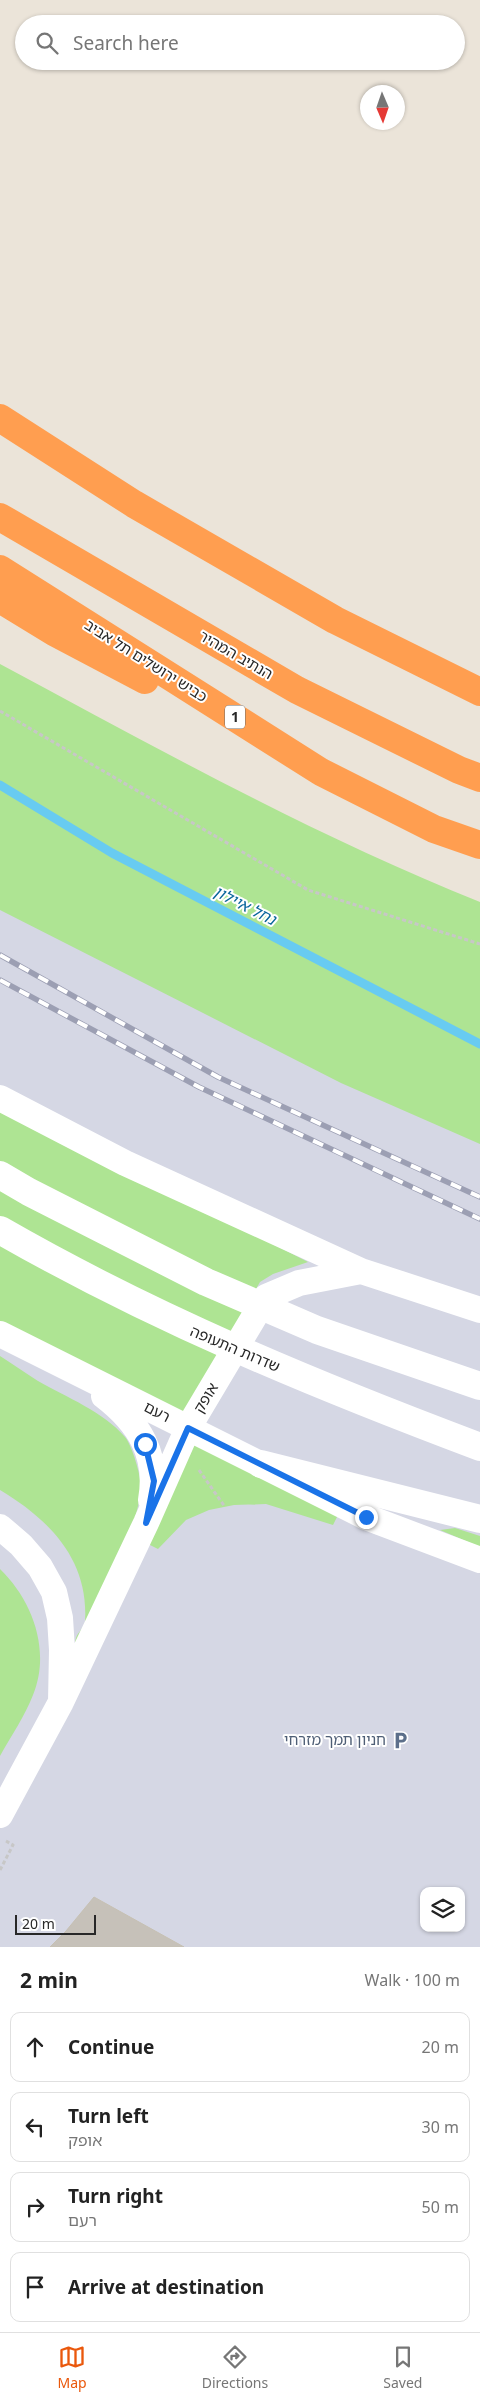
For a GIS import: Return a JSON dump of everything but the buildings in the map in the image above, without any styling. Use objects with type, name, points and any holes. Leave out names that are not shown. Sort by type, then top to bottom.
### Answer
[{"type":"highway","points":[[0,418],[134,504],[327,616],[480,692]]},
{"type":"highway","name":"הנתיב המהיר","points":[[0,517],[297,690],[459,770],[480,778]]},
{"type":"highway","name":"כביש ירושלים תל אביב","points":[[0,568],[322,772],[434,829],[480,845]]},
{"type":"highway","points":[[0,599],[54,632],[322,772]]},
{"type":"main road","points":[[0,1175],[29,1192],[206,1282],[317,1330],[480,1386]]},
{"type":"main road","name":"שדרות התעופה","points":[[0,1230],[182,1326],[299,1376],[480,1447]]},
{"type":"main road","points":[[261,1464],[480,1519]]},
{"type":"street","points":[[0,1098],[125,1163],[361,1271],[480,1310]]},
{"type":"street","name":"אופק","points":[[0,1815],[61,1702],[146,1523],[188,1428],[266,1297],[299,1283],[361,1271]]},
{"type":"street","name":"רעם","points":[[0,1334],[366,1517],[480,1560]]},
{"type":"street","points":[[67,1366],[133,1422],[145,1444],[154,1481],[146,1523]]},
{"type":"street","points":[[0,1527],[21,1546],[40,1568],[54,1592],[60,1618],[61,1702]]},
{"type":"path","points":[[0,712],[308,890],[480,944]]},
{"type":"path","points":[[198,1468],[225,1507]]},
{"type":"path","points":[[0,1870],[13,1845],[6,1840]]},
{"type":"shaded area","points":[[0,857],[480,1083],[480,1947],[0,1947]]},
{"type":"green space","points":[[0,664],[177,759],[297,820],[357,849],[480,902],[480,1144],[341,1083],[0,910]]},
{"type":"green space","points":[[0,1104],[308,1262],[273,1274],[260,1282],[184,1416],[0,1323]]},
{"type":"green space","points":[[0,1356],[38,1381],[96,1413],[116,1428],[128,1441],[138,1468],[141,1487],[132,1527],[114,1573],[75,1658],[76,1638],[85,1622],[85,1600],[73,1561],[63,1544],[50,1529],[35,1515],[0,1490]]},
{"type":"green space","points":[[194,1441],[338,1515],[333,1525],[266,1504],[234,1505],[209,1510],[186,1520],[158,1549],[148,1544]]},
{"type":"green space","points":[[455,1528],[480,1536],[480,1547],[440,1530]]},
{"type":"green space","points":[[0,1569],[22,1596],[30,1611],[36,1628],[40,1661],[38,1678],[30,1703],[0,1756]]},
{"type":"waterway","name":"נחל איילון","points":[[0,785],[112,853],[480,1044]]},
{"type":"railway","points":[[0,955],[218,1077],[480,1197]]},
{"type":"railway","points":[[0,980],[199,1087],[480,1219]]},
{"type":"place","name":"חניון תמך מזרחי","points":[[400,1740]]},
{"type":"route","points":[[145,1444],[152,1466],[154,1481],[146,1523],[188,1428],[366,1517]]}]
